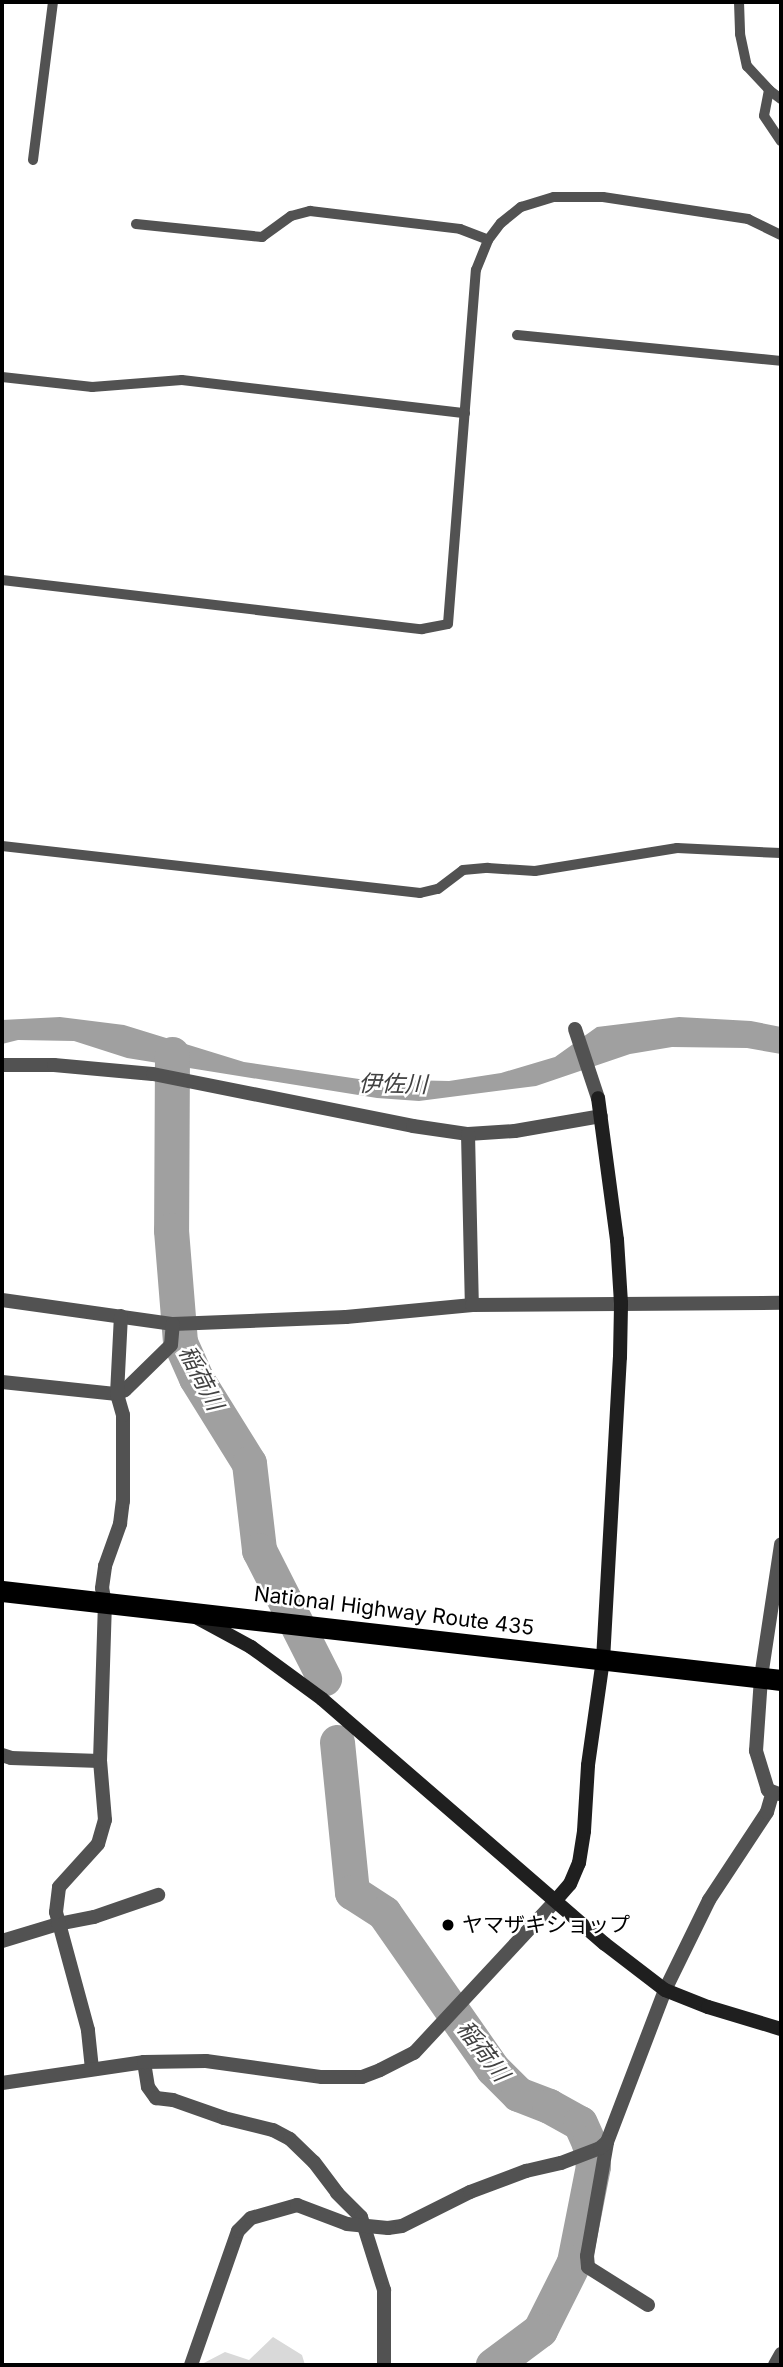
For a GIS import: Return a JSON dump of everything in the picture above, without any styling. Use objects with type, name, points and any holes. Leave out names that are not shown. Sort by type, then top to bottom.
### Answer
[{"type":"highway","name":"National Highway Route 435","points":[[2,1591],[771,1679]]},
{"type":"street","points":[[2,2083],[144,2062],[206,2062],[322,2077],[362,2077],[415,2053],[570,1884],[579,1863],[603,1660],[621,1303],[617,1240],[601,1116],[575,1029]]},
{"type":"street","points":[[2,1065],[54,1065],[153,1074],[413,1126],[468,1134],[515,1131],[601,1116]]},
{"type":"street","points":[[468,1134],[472,1305]]},
{"type":"street","points":[[2,1300],[173,1324],[346,1317],[472,1305],[781,1303]]},
{"type":"street","points":[[92,2070],[88,2030],[58,1924],[59,1887],[98,1844],[104,1820],[100,1761],[105,1603],[102,1588],[105,1566],[120,1524],[123,1501],[123,1415],[117,1394],[121,1316]]},
{"type":"street","points":[[2,1382],[117,1394],[125,1390],[171,1345],[173,1324]]},
{"type":"street","points":[[648,2305],[588,2267],[587,2256],[607,2142],[665,1990],[709,1900],[777,1794],[762,1775],[756,1751],[771,1679],[781,1545]]},
{"type":"street","points":[[185,1612],[285,1669],[665,1990],[708,2007],[781,2029]]},
{"type":"street","points":[[2,1755],[11,1758],[100,1761]]},
{"type":"street","points":[[2,1941],[58,1924],[94,1917],[158,1895]]},
{"type":"street","points":[[144,2062],[148,2087],[156,2098],[173,2100],[224,2118],[273,2130],[290,2139],[314,2162],[366,2227],[384,2290],[384,2365]]},
{"type":"street","points":[[191,2365],[238,2231],[251,2218],[297,2205],[347,2224],[366,2227],[402,2226],[470,2192],[526,2171],[561,2163],[600,2148],[607,2142]]},
{"type":"street","points":[[775,2365],[781,2354]]},
{"type":"lane","points":[[33,160],[53,2]]},
{"type":"lane","points":[[739,2],[740,34],[747,66],[781,99]]},
{"type":"lane","points":[[769,90],[764,116],[781,141]]},
{"type":"lane","points":[[2,580],[422,629],[448,624],[476,270],[488,240],[521,207],[554,197],[603,197],[748,219],[781,235]]},
{"type":"lane","points":[[136,224],[262,237],[291,216],[310,211],[460,229],[488,240]]},
{"type":"lane","points":[[517,335],[781,361]]},
{"type":"lane","points":[[2,377],[92,387],[182,380],[465,413]]},
{"type":"lane","points":[[2,846],[420,894],[438,889],[463,870],[488,868],[535,871],[677,848],[781,853]]},
{"type":"shaded area","points":[[273,2337],[302,2355],[305,2365],[200,2365],[225,2352],[249,2360]]},
{"type":"water","name":"伊佐川","points":[[60,1017],[124,1025],[244,1062],[359,1079],[449,1081],[501,1073],[555,1057],[597,1027],[679,1017],[751,1021],[781,1027],[781,1054],[747,1048],[672,1047],[630,1054],[536,1086],[419,1101],[377,1098],[127,1058],[74,1041],[18,1040],[2,1044],[2,1020]]},
{"type":"waterway","name":"稲荷川","points":[[172,1054],[171,1230],[180,1342],[196,1378],[249,1463],[259,1550],[324,1678]]},
{"type":"waterway","name":"稲荷川","points":[[337,1742],[352,1892],[384,1913],[493,2069],[518,2094],[549,2106],[580,2123],[589,2143],[593,2166],[574,2262],[540,2330],[493,2365]]},
{"type":"place","name":"ヤマザキショップ","points":[[448,1925]]}]
